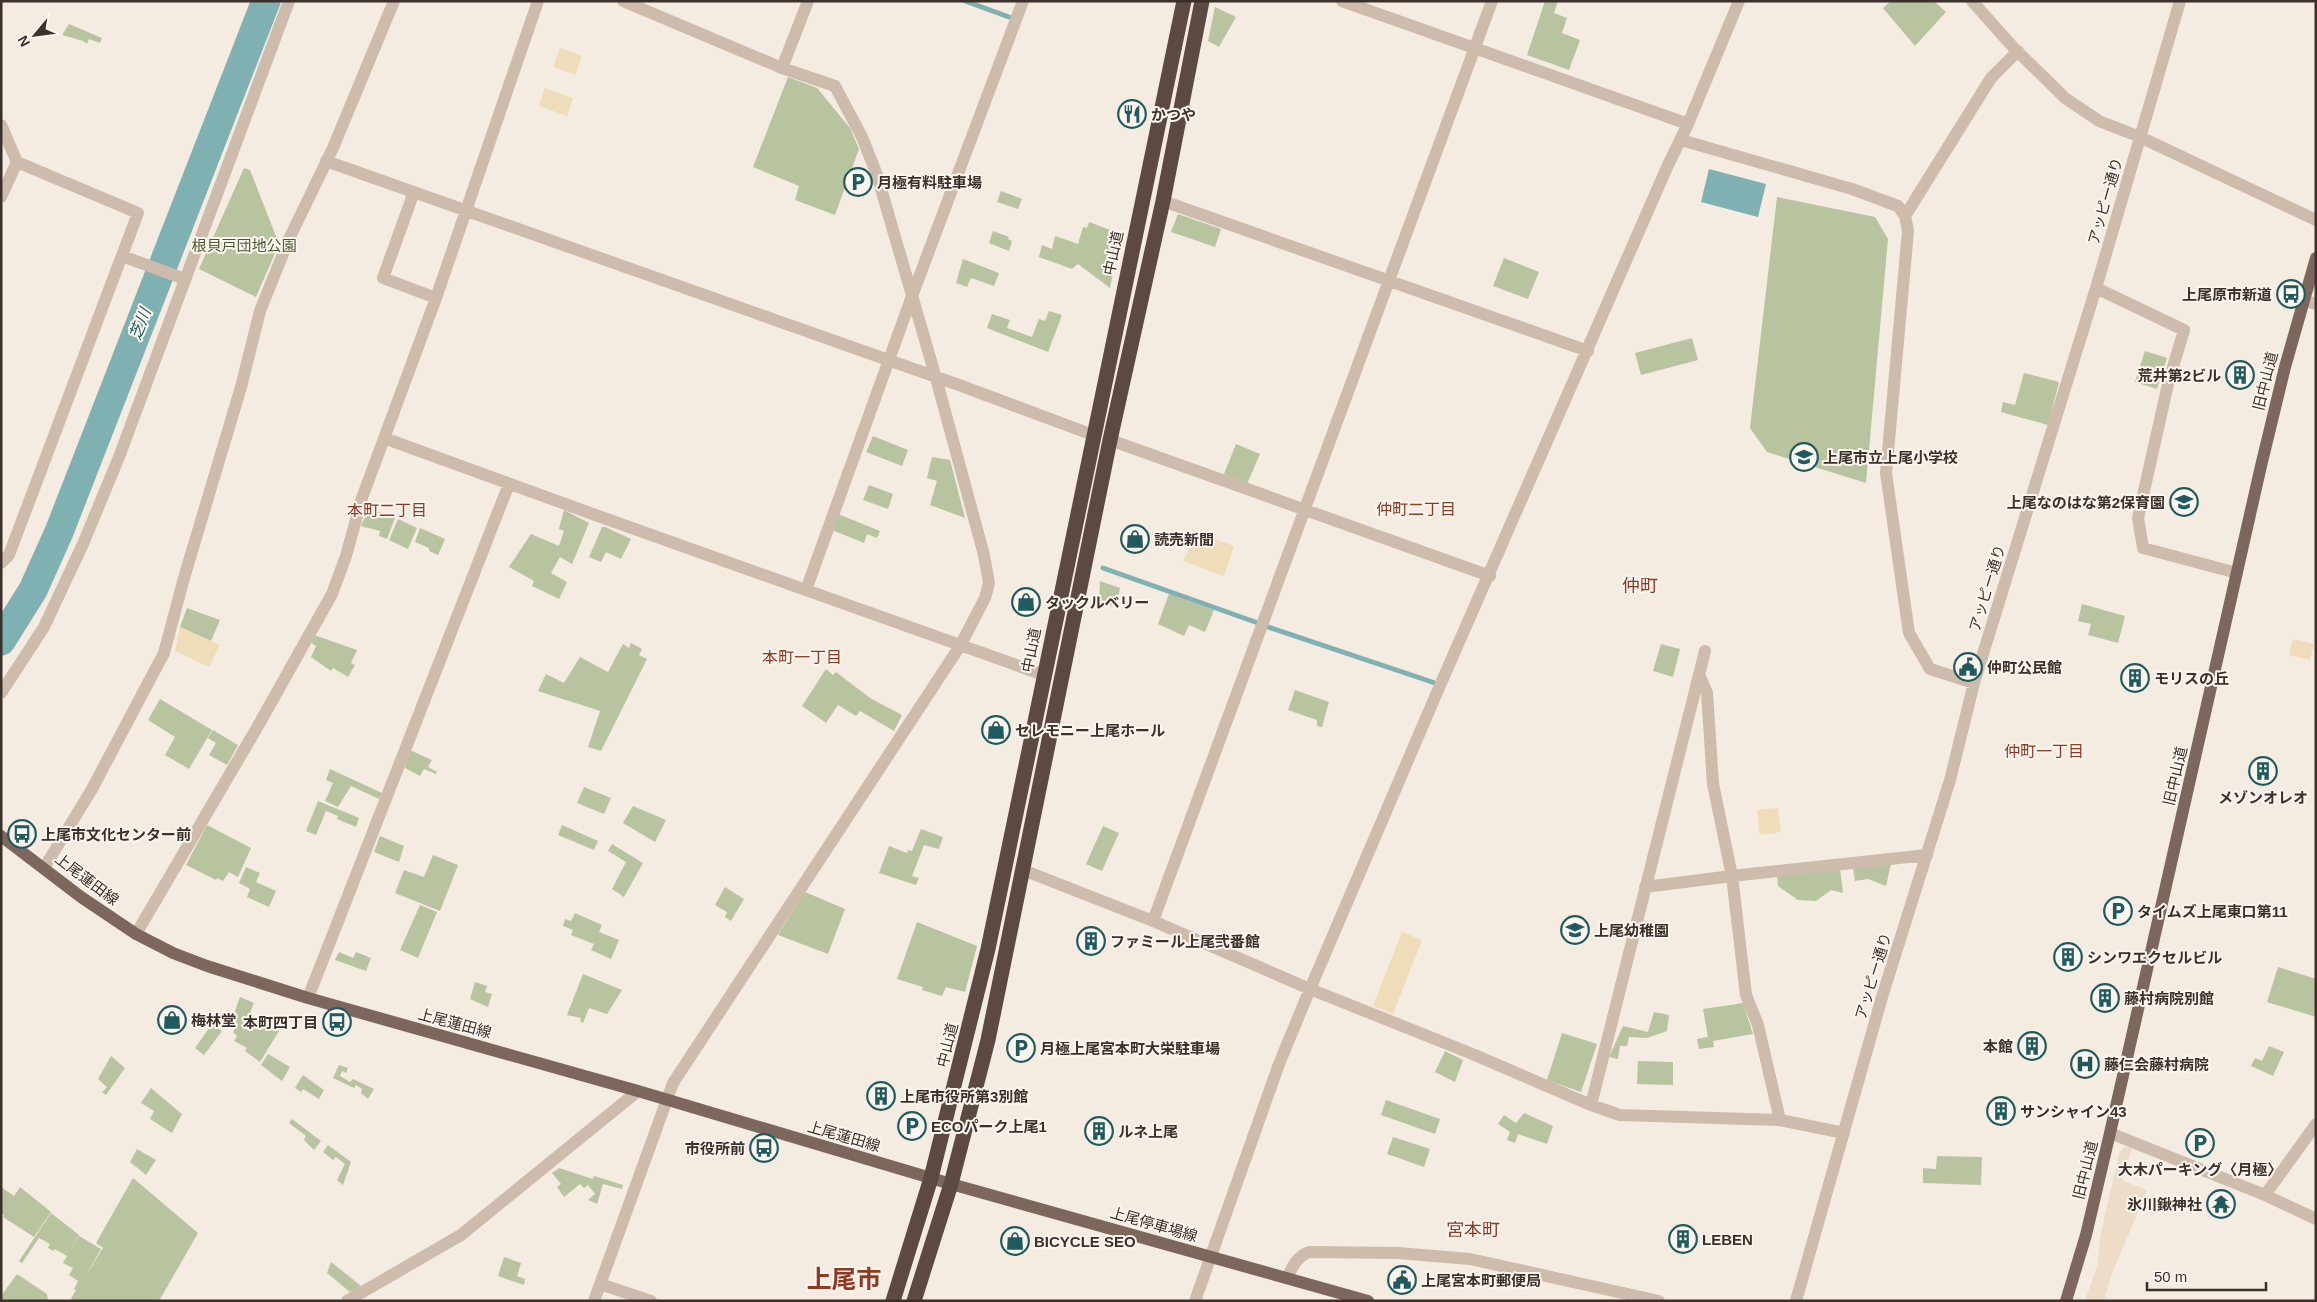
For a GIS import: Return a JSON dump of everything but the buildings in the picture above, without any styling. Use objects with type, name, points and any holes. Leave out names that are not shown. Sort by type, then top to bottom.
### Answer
[{"type":"highway","name":"中山道","points":[[893,1301],[931,1178],[988,949],[1184,1]]},
{"type":"highway","points":[[914,1301],[951,1184],[988,1040],[1110,440],[1163,201],[1202,1]]},
{"type":"main road","name":"旧中山道","points":[[2066,1301],[2086,1234],[2110,1134],[2270,428],[2303,300],[2316,258]]},
{"type":"main road","name":"上尾蓮田線","points":[[1,836],[81,898],[136,934],[173,953],[207,966],[308,998],[638,1091],[931,1178]]},
{"type":"main road","name":"上尾停車場線","points":[[931,1178],[1368,1301]]},
{"type":"street","points":[[1,693],[44,627],[83,544],[118,457],[290,1]]},
{"type":"street","points":[[44,868],[96,781],[164,653],[241,387],[260,311],[289,239],[326,161],[394,1]]},
{"type":"street","points":[[136,934],[258,726],[332,594],[346,556],[362,498],[436,298],[538,1]]},
{"type":"street","points":[[594,1301],[667,1100],[679,1075],[960,646],[979,612],[989,584],[984,555],[936,378],[877,174],[862,137],[835,86],[782,68],[623,1]]},
{"type":"street","points":[[782,68],[808,1]]},
{"type":"street","points":[[806,590],[912,296],[1023,1]]},
{"type":"street","points":[[1342,1],[1474,50],[1688,124]]},
{"type":"street","points":[[1153,921],[1306,511],[1388,281],[1492,1]]},
{"type":"street","points":[[1194,1301],[1276,1073],[1310,989],[1438,690],[1490,576],[1688,124],[1739,1]]},
{"type":"street","points":[[1972,1],[2065,98],[2099,121],[2140,137],[2316,220]]},
{"type":"street","name":"アッピー通り","points":[[1796,1301],[1882,997],[1950,780],[1974,683],[2096,288],[2180,1]]},
{"type":"street","points":[[1905,216],[1991,78],[2018,51]]},
{"type":"street","points":[[1,125],[17,162],[138,213],[128,258],[9,555],[1,563]]},
{"type":"street","points":[[1681,140],[1852,188],[1898,206],[1905,216],[1908,230],[1886,473],[1908,633],[1930,669],[1974,683]]},
{"type":"street","points":[[326,161],[1093,435]]},
{"type":"street","points":[[1,196],[17,162]]},
{"type":"street","points":[[414,192],[383,278],[436,298]]},
{"type":"street","points":[[1163,201],[1588,350]]},
{"type":"street","points":[[128,258],[185,280]]},
{"type":"street","points":[[2096,288],[2184,330],[2168,384],[2138,518],[2143,548],[2237,573]]},
{"type":"street","points":[[2303,300],[2316,304]]},
{"type":"street","points":[[384,438],[1044,675]]},
{"type":"street","points":[[1110,440],[1490,576]]},
{"type":"street","points":[[308,998],[509,484]]},
{"type":"street","points":[[1591,1106],[1705,651]]},
{"type":"street","points":[[1699,674],[1707,693],[1712,784],[1732,876],[1746,995],[1758,1025],[1780,1120]]},
{"type":"street","points":[[1646,888],[1732,876],[1927,855]]},
{"type":"street","points":[[1022,870],[1153,921],[1310,989],[1470,1053],[1591,1106],[1620,1115],[1780,1120],[1844,1133]]},
{"type":"street","points":[[347,1301],[468,1230],[638,1091]]},
{"type":"street","points":[[2265,1195],[2316,1124]]},
{"type":"street","points":[[2110,1134],[2265,1195],[2316,1219]]},
{"type":"street","points":[[1287,1278],[1296,1259],[1309,1252],[1407,1254],[1470,1259],[1659,1301]]},
{"type":"street","points":[[600,1284],[652,1301]]},
{"type":"green space","points":[[1545,1],[1558,1],[1554,13],[1567,18],[1562,33],[1580,40],[1569,70],[1527,55]]},
{"type":"green space","points":[[1891,1],[1934,1],[1946,12],[1915,46],[1883,8]]},
{"type":"green space","points":[[1215,7],[1236,17],[1219,47],[1208,41]]},
{"type":"green space","points":[[69,24],[102,38],[100,43],[89,39],[87,44],[62,35]]},
{"type":"green space","points":[[788,77],[817,88],[850,128],[859,149],[835,215],[795,200],[799,186],[753,167]]},
{"type":"green space","name":"根貝戸団地公園","points":[[244,168],[250,170],[279,244],[256,297],[199,269]]},
{"type":"green space","points":[[1001,191],[1022,199],[1018,209],[997,202]]},
{"type":"green space","points":[[1777,197],[1875,217],[1888,239],[1866,483],[1767,452],[1750,428]]},
{"type":"green space","points":[[1178,214],[1221,229],[1215,247],[1171,232]]},
{"type":"green space","points":[[1089,222],[1121,234],[1110,288],[1078,264],[1072,269],[1039,257],[1042,245],[1052,249],[1055,236],[1078,244],[1083,227],[1087,228]]},
{"type":"green space","points":[[993,231],[1009,237],[1008,239],[1012,241],[1009,251],[989,243]]},
{"type":"green space","points":[[1504,258],[1539,272],[1528,299],[1493,286]]},
{"type":"green space","points":[[963,259],[999,273],[994,286],[971,278],[967,287],[956,283]]},
{"type":"green space","points":[[1049,311],[1062,315],[1048,352],[987,328],[992,314],[1010,320],[1007,328],[1032,337],[1039,319],[1045,321]]},
{"type":"green space","points":[[1692,338],[1698,360],[1641,375],[1635,353]]},
{"type":"green space","points":[[2145,351],[2167,358],[2157,389],[2135,382]]},
{"type":"green space","points":[[2024,373],[2059,382],[2048,425],[2001,412],[2003,402],[2015,405]]},
{"type":"green space","points":[[873,436],[908,450],[902,466],[866,452]]},
{"type":"green space","points":[[1236,444],[1260,454],[1247,484],[1224,474]]},
{"type":"green space","points":[[932,457],[950,460],[965,518],[930,505],[937,481],[927,478]]},
{"type":"green space","points":[[869,485],[893,494],[888,509],[863,500]]},
{"type":"green space","points":[[369,508],[395,518],[387,539],[379,536],[380,531],[361,526]]},
{"type":"green space","points":[[564,510],[589,523],[572,564],[560,557],[551,573],[567,582],[559,599],[532,586],[534,581],[509,567],[531,534],[559,546],[564,531],[559,529]]},
{"type":"green space","points":[[838,514],[880,531],[877,538],[867,534],[864,543],[832,530]]},
{"type":"green space","points":[[398,519],[417,528],[408,549],[389,540]]},
{"type":"green space","points":[[602,527],[631,539],[621,559],[606,552],[601,562],[589,557]]},
{"type":"green space","points":[[420,528],[445,539],[438,555],[429,551],[429,548],[415,542]]},
{"type":"green space","points":[[1100,581],[1120,588],[1116,607],[1099,601]]},
{"type":"green space","points":[[1169,594],[1214,610],[1205,632],[1189,625],[1184,636],[1158,624]]},
{"type":"green space","points":[[2082,604],[2125,616],[2118,643],[2088,635],[2091,624],[2078,621]]},
{"type":"green space","points":[[187,608],[220,620],[211,641],[180,627]]},
{"type":"green space","points":[[314,635],[357,650],[351,663],[355,665],[348,677],[333,668],[331,671],[311,657],[316,646],[310,642]]},
{"type":"green space","points":[[631,643],[642,649],[639,655],[647,659],[601,751],[588,747],[600,711],[538,691],[546,674],[564,683],[580,657],[608,672],[623,644],[629,648]]},
{"type":"green space","points":[[1661,644],[1680,649],[1673,677],[1653,671]]},
{"type":"green space","points":[[826,669],[833,675],[836,672],[870,698],[902,715],[894,731],[860,711],[856,716],[838,705],[826,723],[802,706]]},
{"type":"green space","points":[[1295,690],[1329,702],[1322,727],[1317,726],[1317,720],[1288,710]]},
{"type":"green space","points":[[160,699],[212,730],[189,769],[165,755],[175,737],[148,720]]},
{"type":"green space","points":[[213,730],[238,745],[227,765],[209,755],[216,743],[208,738]]},
{"type":"green space","points":[[410,750],[432,760],[428,767],[437,772],[436,774],[424,769],[420,776],[405,768]]},
{"type":"green space","points":[[330,769],[382,793],[379,799],[351,786],[338,807],[325,801],[333,783],[326,780]]},
{"type":"green space","points":[[584,787],[611,798],[604,814],[577,803]]},
{"type":"green space","points":[[318,801],[359,818],[356,827],[337,819],[338,816],[326,811],[316,835],[306,831]]},
{"type":"green space","points":[[633,806],[666,820],[655,842],[623,823]]},
{"type":"green space","points":[[207,825],[251,848],[238,877],[229,872],[223,881],[217,878],[216,880],[186,865]]},
{"type":"green space","points":[[562,825],[598,841],[594,850],[558,835]]},
{"type":"green space","points":[[1103,826],[1119,833],[1102,871],[1086,864]]},
{"type":"green space","points":[[921,829],[943,837],[939,849],[924,845],[912,876],[919,878],[916,885],[879,873],[889,846],[907,853],[908,850],[912,851]]},
{"type":"green space","points":[[380,836],[404,846],[399,862],[374,852]]},
{"type":"green space","points":[[612,844],[643,863],[624,897],[612,889],[626,862],[608,851]]},
{"type":"green space","points":[[433,855],[458,865],[440,911],[395,893],[404,870],[424,877]]},
{"type":"green space","points":[[1891,864],[1886,886],[1868,879],[1855,881],[1853,868]]},
{"type":"green space","points":[[246,867],[260,873],[256,882],[276,891],[269,907],[247,897],[250,889],[239,883]]},
{"type":"green space","points":[[1840,869],[1843,893],[1831,890],[1816,901],[1798,900],[1778,886],[1777,875]]},
{"type":"green space","points":[[725,887],[744,899],[731,921],[725,917],[727,912],[715,905]]},
{"type":"green space","points":[[805,892],[845,909],[828,954],[778,935]]},
{"type":"green space","points":[[420,905],[437,912],[418,958],[400,950]]},
{"type":"green space","points":[[575,913],[602,925],[599,932],[619,940],[611,959],[591,950],[594,944],[571,935],[573,930],[563,926],[565,919],[571,921]]},
{"type":"green space","points":[[917,922],[977,946],[965,992],[946,987],[942,996],[922,990],[923,987],[897,979]]},
{"type":"green space","points":[[339,952],[353,958],[356,952],[371,958],[366,971],[335,960]]},
{"type":"green space","points":[[2278,967],[2316,979],[2316,1017],[2267,1002]]},
{"type":"green space","points":[[583,974],[622,990],[607,1014],[589,1008],[583,1023],[580,1021],[581,1018],[567,1015]]},
{"type":"green space","points":[[475,982],[487,986],[485,992],[492,994],[488,1007],[470,999]]},
{"type":"green space","points":[[240,997],[254,1003],[248,1018],[282,1026],[260,1062],[245,1051],[247,1048],[234,1041],[237,1036],[233,1032],[238,1024],[232,1019]]},
{"type":"green space","points":[[1743,1003],[1753,1034],[1713,1041],[1714,1047],[1699,1049],[1697,1039],[1708,1037],[1703,1009]]},
{"type":"green space","points":[[1654,1012],[1669,1015],[1667,1031],[1647,1038],[1629,1037],[1627,1046],[1620,1046],[1618,1059],[1609,1057],[1623,1026],[1648,1032]]},
{"type":"green space","points":[[212,1024],[222,1031],[204,1055],[195,1048]]},
{"type":"green space","points":[[1562,1033],[1597,1044],[1581,1092],[1547,1080]]},
{"type":"green space","points":[[2269,1046],[2284,1052],[2273,1076],[2251,1066],[2255,1058],[2262,1061]]},
{"type":"green space","points":[[1445,1051],[1463,1060],[1455,1082],[1435,1072]]},
{"type":"green space","points":[[268,1054],[290,1067],[282,1081],[261,1065]]},
{"type":"green space","points":[[111,1056],[125,1068],[106,1095],[102,1092],[107,1087],[98,1079]]},
{"type":"green space","points":[[1638,1061],[1673,1062],[1673,1085],[1637,1084]]},
{"type":"green space","points":[[339,1065],[348,1068],[346,1073],[342,1071],[340,1076],[350,1082],[353,1079],[374,1089],[368,1099],[361,1093],[362,1089],[356,1085],[354,1088],[333,1078]]},
{"type":"green space","points":[[303,1075],[324,1090],[319,1099],[303,1089],[301,1092],[295,1088]]},
{"type":"green space","points":[[151,1088],[182,1114],[172,1133],[150,1119],[154,1111],[141,1103]]},
{"type":"green space","points":[[1386,1100],[1440,1119],[1435,1134],[1381,1115]]},
{"type":"green space","points":[[1524,1113],[1553,1126],[1547,1144],[1518,1134],[1515,1143],[1507,1140],[1510,1132],[1498,1124],[1504,1115],[1516,1123]]},
{"type":"green space","points":[[292,1119],[321,1141],[314,1150],[304,1140],[306,1136],[289,1123]]},
{"type":"green space","points":[[1393,1137],[1430,1149],[1424,1167],[1387,1154]]},
{"type":"green space","points":[[328,1145],[351,1162],[343,1185],[337,1180],[345,1164],[336,1157],[333,1160],[323,1152]]},
{"type":"green space","points":[[137,1149],[156,1160],[146,1175],[130,1162]]},
{"type":"green space","points":[[1937,1156],[1982,1157],[1981,1185],[1923,1183],[1923,1168],[1936,1169]]},
{"type":"green space","points":[[559,1168],[593,1179],[594,1176],[623,1185],[622,1189],[603,1184],[597,1204],[588,1200],[595,1194],[588,1185],[584,1188],[580,1184],[564,1197],[557,1187],[561,1184],[552,1173]]},
{"type":"green space","points":[[133,1178],[198,1233],[159,1301],[74,1301],[71,1299],[78,1281],[69,1275],[73,1268],[63,1263],[67,1256],[55,1249],[53,1251],[48,1248],[50,1244],[39,1238],[22,1263],[19,1261],[51,1213],[79,1235],[69,1252],[79,1236],[101,1249],[84,1278],[103,1248],[96,1243]]},
{"type":"green space","points":[[1,1187],[14,1196],[20,1187],[51,1212],[34,1237],[3,1217],[4,1215],[1,1213]]},
{"type":"green space","points":[[504,1257],[521,1263],[517,1276],[525,1279],[524,1285],[498,1276]]},
{"type":"green space","points":[[331,1262],[361,1286],[350,1292],[327,1273]]},
{"type":"green space","points":[[17,1274],[47,1294],[48,1301],[1,1301],[1,1296]]},
{"type":"sand","points":[[560,48],[582,56],[575,75],[553,67]]},
{"type":"sand","points":[[545,88],[573,98],[567,116],[539,106]]},
{"type":"sand","points":[[1198,533],[1234,546],[1224,576],[1183,561]]},
{"type":"sand","points":[[180,627],[220,645],[209,667],[175,651]]},
{"type":"sand","points":[[2293,639],[2314,644],[2310,660],[2289,655]]},
{"type":"sand","points":[[1778,808],[1781,832],[1760,835],[1757,810]]},
{"type":"sand","points":[[1402,932],[1422,940],[1393,1014],[1373,1006]]},
{"type":"shaded area","points":[[2123,1148],[2132,1148],[2122,1180],[2147,1190],[2111,1276],[2104,1301],[2085,1301],[2098,1263],[2100,1237],[2119,1154]]},
{"type":"water","points":[[1709,169],[1766,184],[1758,217],[1701,202]]},
{"type":"waterway","name":"芝川","points":[[1,641],[33,590],[59,532],[266,1]]},
{"type":"waterway","points":[[965,1],[1009,17]]},
{"type":"waterway","points":[[1103,568],[1258,623]]},
{"type":"waterway","points":[[1268,627],[1435,683]]},
{"type":"place","name":"かつや","points":[[1132,114]]},
{"type":"place","name":"月極有料駐車場","points":[[858,182]]},
{"type":"place","name":"上尾原市新道","points":[[2291,294]]},
{"type":"place","name":"荒井第2ビル","points":[[2240,375]]},
{"type":"place","name":"上尾市立上尾小学校","points":[[1804,457]]},
{"type":"place","name":"上尾なのはな第2保育園","points":[[2184,502]]},
{"type":"place","name":"読売新聞","points":[[1135,539]]},
{"type":"place","name":"タックルベリー","points":[[1026,602]]},
{"type":"place","name":"仲町公民館","points":[[1968,667]]},
{"type":"place","name":"モリスの丘","points":[[2135,678]]},
{"type":"place","name":"セレモニー上尾ホール","points":[[996,730]]},
{"type":"place","name":"メゾンオレオ","points":[[2263,771]]},
{"type":"place","name":"上尾市文化センター前","points":[[22,834]]},
{"type":"place","name":"タイムズ上尾東口第11","points":[[2118,911]]},
{"type":"place","name":"上尾幼稚園","points":[[1575,930]]},
{"type":"place","name":"ファミール上尾弐番館","points":[[1091,941]]},
{"type":"place","name":"シンワエクセルビル","points":[[2068,957]]},
{"type":"place","name":"藤村病院別館","points":[[2105,998]]},
{"type":"place","name":"梅林堂","points":[[172,1020]]},
{"type":"place","name":"本町四丁目","points":[[337,1022]]},
{"type":"place","name":"本館","points":[[2032,1046]]},
{"type":"place","name":"月極上尾宮本町大栄駐車場","points":[[1021,1048]]},
{"type":"place","name":"藤仁会藤村病院","points":[[2085,1064]]},
{"type":"place","name":"上尾市役所第3別館","points":[[881,1096]]},
{"type":"place","name":"サンシャイン43","points":[[2001,1111]]},
{"type":"place","name":"ECOパーク上尾1","points":[[912,1126]]},
{"type":"place","name":"ルネ上尾","points":[[1099,1131]]},
{"type":"place","name":"大木パーキング〈月極〉","points":[[2200,1143]]},
{"type":"place","name":"市役所前","points":[[764,1148]]},
{"type":"place","name":"氷川鍬神社","points":[[2221,1204]]},
{"type":"place","name":"LEBEN","points":[[1683,1239]]},
{"type":"place","name":"BICYCLE SEO","points":[[1015,1241]]},
{"type":"place","name":"上尾宮本町郵便局","points":[[1402,1280]]},
{"type":"district","name":"仲町二丁目","points":[[1416,509]]},
{"type":"district","name":"本町二丁目","points":[[387,510]]},
{"type":"district","name":"仲町","points":[[1640,586]]},
{"type":"district","name":"本町一丁目","points":[[802,657]]},
{"type":"district","name":"仲町一丁目","points":[[2044,751]]},
{"type":"district","name":"宮本町","points":[[1473,1230]]},
{"type":"district","name":"上尾市","points":[[844,1279]]}]
